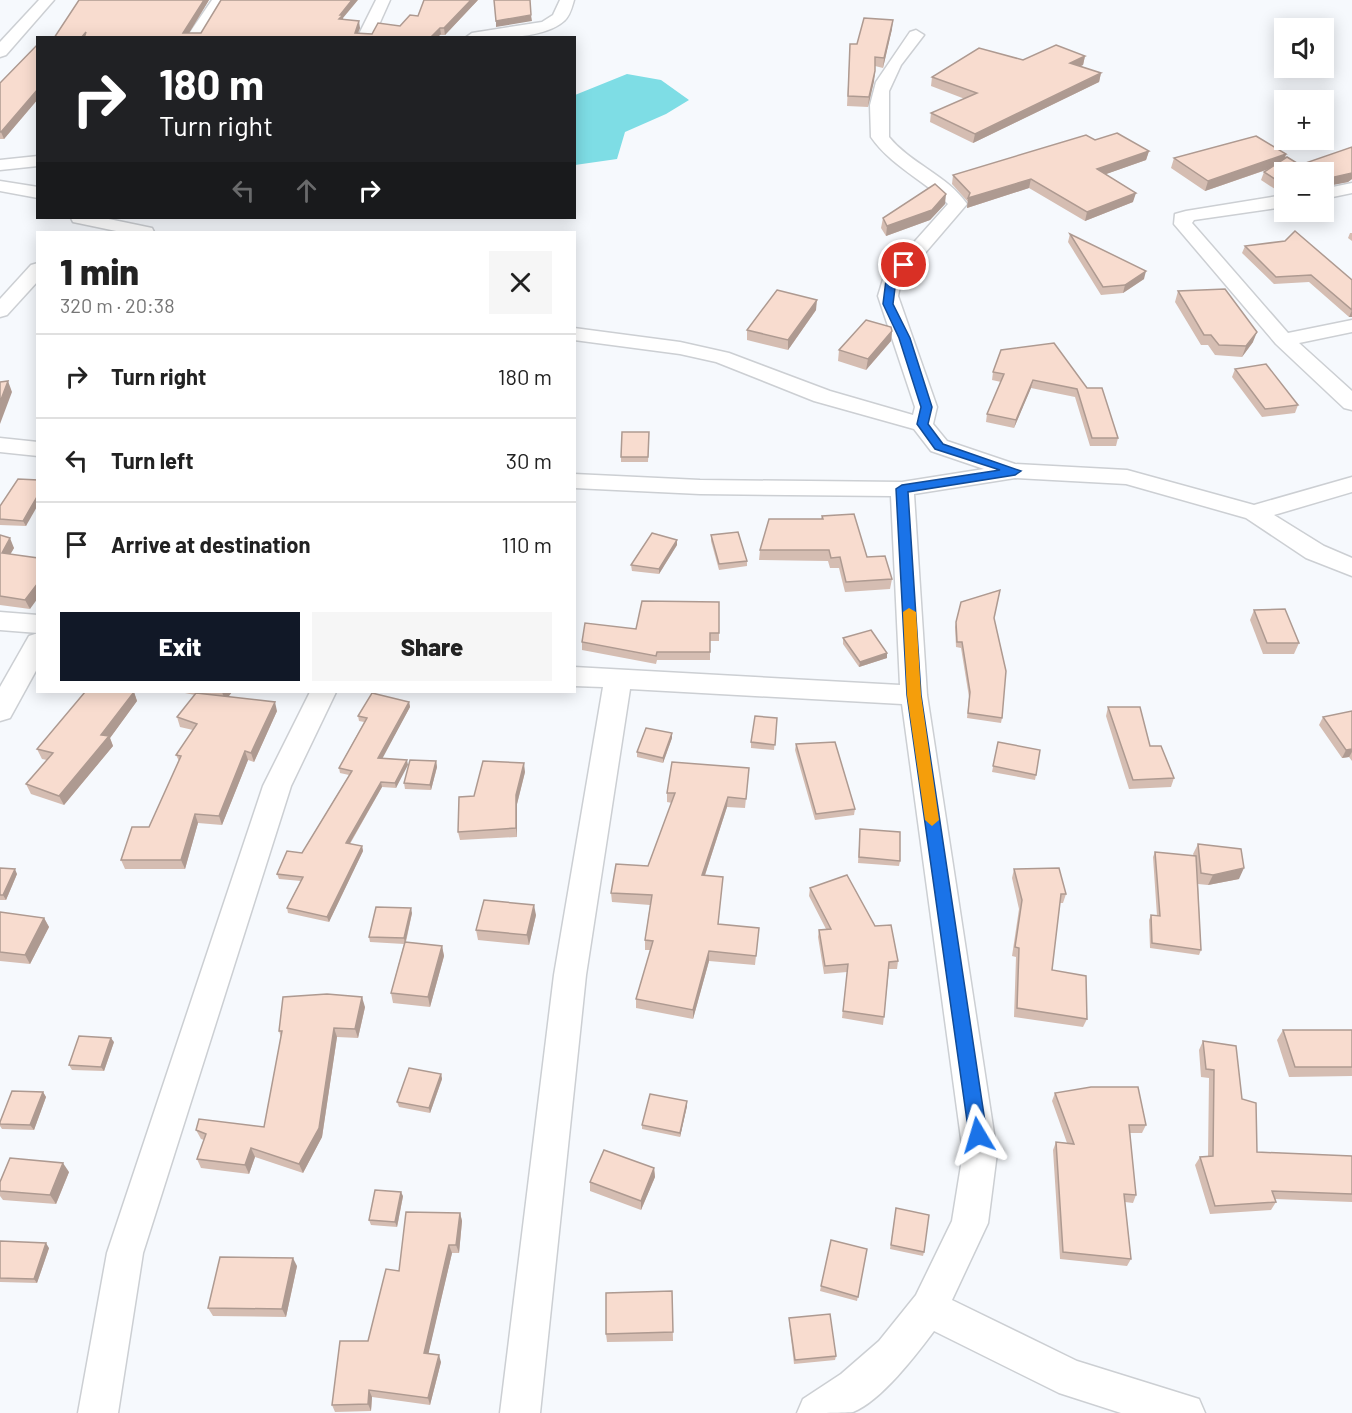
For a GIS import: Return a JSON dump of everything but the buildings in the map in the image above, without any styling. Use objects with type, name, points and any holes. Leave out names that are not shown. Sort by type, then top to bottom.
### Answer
[{"type":"street","points":[[0,52],[46,0]]},
{"type":"street","points":[[194,36],[219,0]]},
{"type":"street","points":[[366,36],[383,0]]},
{"type":"street","points":[[484,36],[547,26],[560,17],[567,0]]},
{"type":"street","points":[[916,35],[883,81],[878,102],[882,117],[880,137],[908,166],[938,184],[958,204],[891,280],[888,297],[926,407],[922,424]]},
{"type":"street","points":[[0,165],[36,161]]},
{"type":"street","points":[[0,186],[36,193]]},
{"type":"street","points":[[1334,192],[1352,188]]},
{"type":"street","points":[[1274,203],[1182,218],[1183,224],[1283,340],[1352,403]]},
{"type":"street","points":[[85,219],[140,231]]},
{"type":"street","points":[[0,311],[36,271]]},
{"type":"street","points":[[1283,340],[1352,326]]},
{"type":"street","points":[[576,334],[680,348],[722,357],[822,396],[922,424],[939,446],[1015,471]]},
{"type":"street","points":[[0,445],[36,449]]},
{"type":"street","points":[[576,481],[700,487],[902,489],[1015,471],[1127,477],[1254,513],[1315,552],[1352,568]]},
{"type":"street","points":[[1254,513],[1352,484]]},
{"type":"street","points":[[817,1413],[855,1388],[892,1354],[929,1308],[970,1223],[980,1153],[914,695],[902,489]]},
{"type":"street","points":[[0,621],[36,624]]},
{"type":"street","points":[[0,711],[36,646]]},
{"type":"street","points":[[576,676],[914,695]]},
{"type":"street","points":[[520,1413],[570,975],[618,680]]},
{"type":"street","points":[[98,1413],[125,1253],[277,786],[322,693]]},
{"type":"street","points":[[929,1308],[1073,1379],[1185,1413]]},
{"type":"water","points":[[627,74],[661,80],[689,100],[666,114],[625,132],[617,159],[576,165],[576,95]]},
{"type":"slow traffic","points":[[909,612],[914,695],[932,820]]},
{"type":"route","points":[[904,265],[891,280],[888,304],[904,338],[926,407],[922,424],[939,446],[954,453],[1015,471],[902,489],[914,695],[978,1135]]}]
